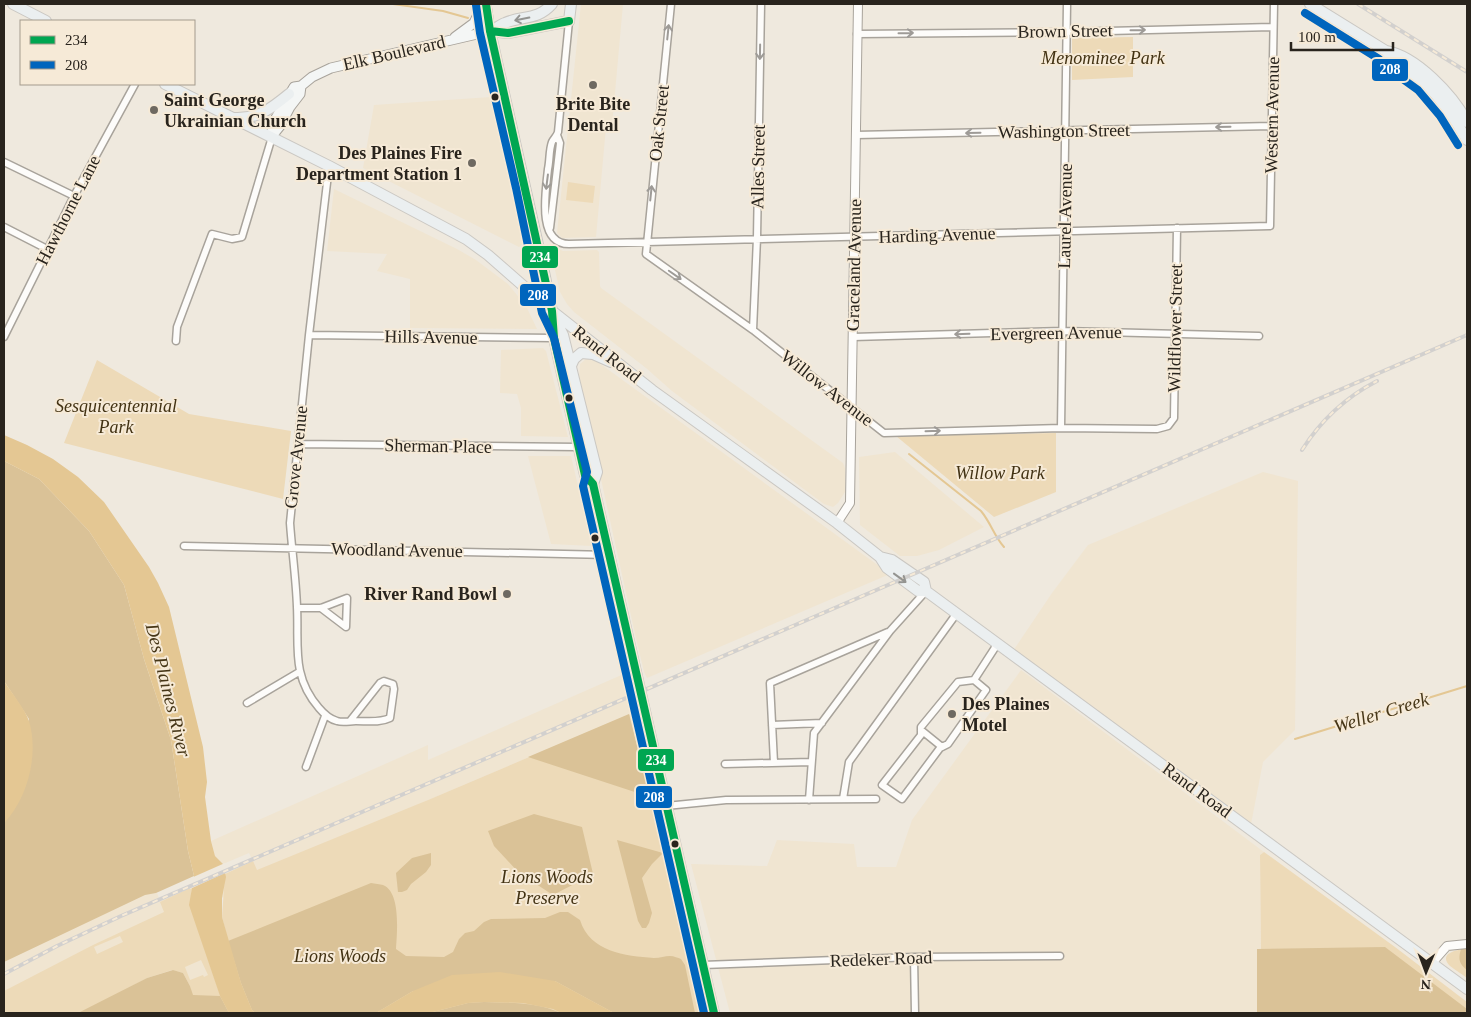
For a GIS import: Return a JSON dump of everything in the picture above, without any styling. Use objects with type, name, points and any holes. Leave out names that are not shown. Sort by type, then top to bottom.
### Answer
[{"type":"main road","points":[[13,4],[44,20]]},
{"type":"main road","points":[[484,4],[528,193],[552,311],[554,338],[578,447],[585,475],[593,484],[714,1013]]},
{"type":"main road","points":[[448,41],[474,23],[484,4]]},
{"type":"main road","name":"Elk Boulevard","points":[[272,137],[273,123],[294,87],[301,86],[312,77],[330,68],[490,31],[506,23],[534,17],[552,4]]},
{"type":"main road","points":[[569,21],[570,4]]},
{"type":"main road","points":[[1310,4],[1386,51],[1392,60],[1424,83],[1444,103],[1467,140]]},
{"type":"main road","name":"Elk Boulevard","points":[[490,31],[508,33],[569,21]]},
{"type":"main road","points":[[1386,51],[1396,52],[1427,74],[1452,100],[1467,122]]},
{"type":"main road","name":"Rand Road","points":[[167,85],[329,166],[466,239],[507,270],[552,311],[625,368],[880,556],[892,560],[924,582],[926,591],[1467,989]]},
{"type":"main road","name":"Elk Boulevard","points":[[272,137],[300,94],[301,86]]},
{"type":"main road","points":[[234,118],[242,119],[261,115],[289,94]]},
{"type":"main road","points":[[552,311],[563,335],[597,472],[593,484]]},
{"type":"main road","points":[[570,368],[574,358],[581,353],[593,354],[625,368]]},
{"type":"street","name":"Oak Street","points":[[646,242],[671,4]]},
{"type":"street","name":"Alles Street","points":[[753,330],[757,238],[760,4]]},
{"type":"street","name":"Graceland Avenue","points":[[837,523],[850,503],[858,4]]},
{"type":"street","name":"Laurel Avenue","points":[[1061,428],[1067,4]]},
{"type":"street","name":"Western Avenue","points":[[1270,226],[1272,27],[1274,4]]},
{"type":"street","name":"Harding Avenue","points":[[569,21],[557,135],[552,142],[545,201],[546,221],[557,242],[562,244],[1270,226]]},
{"type":"street","name":"Brown Street","points":[[857,34],[1067,32],[1272,27]]},
{"type":"street","name":"Hawthorne Lane","points":[[4,337],[74,196],[134,85]]},
{"type":"street","name":"Washington Street","points":[[856,136],[1272,126]]},
{"type":"street","name":"Elk Boulevard","points":[[176,341],[177,327],[212,234],[232,239],[242,237],[272,137]]},
{"type":"street","points":[[4,162],[74,196]]},
{"type":"street","name":"Grove Avenue","points":[[325,716],[307,692],[299,672],[296,653],[298,608],[294,548],[290,523],[309,335],[329,166]]},
{"type":"street","points":[[4,226],[48,250]]},
{"type":"street","name":"Wildflower Street","points":[[1168,426],[1174,418],[1177,228]]},
{"type":"street","name":"Willow Avenue","points":[[646,242],[646,254],[753,330],[884,433],[1061,428],[1157,429],[1168,426]]},
{"type":"street","name":"Evergreen Avenue","points":[[853,337],[1063,331],[1259,336]]},
{"type":"street","name":"Hills Avenue","points":[[309,335],[505,339],[554,338]]},
{"type":"street","name":"Sherman Place","points":[[298,444],[578,447]]},
{"type":"street","name":"Woodland Avenue","points":[[184,546],[609,555]]},
{"type":"street","points":[[809,800],[814,733],[890,631],[926,591]]},
{"type":"street","points":[[298,608],[321,608],[347,598],[346,627],[321,608]]},
{"type":"street","points":[[843,799],[849,762],[957,613]]},
{"type":"street","points":[[774,763],[770,682],[890,631]]},
{"type":"street","points":[[974,680],[998,643]]},
{"type":"street","points":[[247,703],[299,672]]},
{"type":"street","points":[[974,680],[986,690],[948,744],[942,747],[902,799],[882,785],[921,735],[921,727],[958,682],[974,680]]},
{"type":"street","points":[[306,767],[325,716],[337,721],[350,721],[385,720],[390,718],[394,689],[392,684],[384,681],[380,683],[350,721]]},
{"type":"street","points":[[772,725],[822,723]]},
{"type":"street","points":[[921,730],[942,747]]},
{"type":"street","points":[[725,764],[811,762]]},
{"type":"street","points":[[666,806],[726,800],[876,799]]},
{"type":"street","points":[[1432,963],[1447,946],[1467,944]]},
{"type":"street","name":"Redeker Road","points":[[703,965],[914,957],[1060,956]]},
{"type":"street","points":[[914,957],[915,1013]]},
{"type":"shaded area","points":[[581,4],[623,4],[612,126],[606,127],[596,237],[562,238],[557,233]]},
{"type":"shaded area","points":[[491,97],[525,243],[519,247],[363,168],[374,105]]},
{"type":"shaded area","points":[[334,189],[476,260],[508,284],[526,306],[537,329],[410,328],[410,279],[377,271],[387,254],[327,251]]},
{"type":"shaded area","points":[[552,246],[563,251],[597,250],[599,252],[601,288],[843,463],[845,468],[845,492],[838,503],[833,507],[824,504],[672,391],[646,368],[574,312],[560,292],[550,248]]},
{"type":"shaded area","points":[[543,348],[546,351],[568,437],[521,436],[521,408],[517,394],[500,393],[501,350]]},
{"type":"shaded area","points":[[586,359],[596,361],[606,368],[890,574],[647,678],[635,634],[579,379],[580,364]]},
{"type":"shaded area","points":[[895,452],[984,527],[939,550],[917,556],[900,556],[860,525],[859,457]]},
{"type":"shaded area","points":[[528,456],[571,456],[592,546],[551,544]]},
{"type":"shaded area","points":[[1263,472],[1298,481],[1295,730],[1263,762],[1251,824],[1013,651],[1052,593],[1088,545]]},
{"type":"shaded area","points":[[1021,670],[1264,852],[1260,855],[1261,949],[1257,950],[1257,1013],[730,1013],[691,864],[767,866],[777,840],[854,844],[857,867],[896,867],[912,820]]},
{"type":"shaded area","points":[[626,673],[635,712],[428,800],[222,898],[225,874],[253,861],[249,853],[223,864],[215,856],[211,841],[428,745],[428,760]]},
{"type":"shaded area","points":[[192,887],[190,905],[220,996],[4,991],[4,938],[82,897],[157,893],[160,901]]},
{"type":"green space","name":"Menominee Park","points":[[1133,37],[1133,77],[1072,80],[1072,38]]},
{"type":"green space","points":[[568,182],[595,186],[593,203],[566,200]]},
{"type":"green space","name":"Sesquicentennial Park","points":[[97,360],[189,414],[291,431],[283,499],[64,443]]},
{"type":"green space","name":"Willow Park","points":[[1056,433],[1056,492],[994,517],[896,436]]},
{"type":"green space","points":[[4,461],[39,479],[89,531],[124,585],[144,659],[171,740],[188,851],[194,876],[156,893],[145,895],[4,962],[4,823],[21,797],[29,719],[4,681]]},
{"type":"green space","name":"Lions Woods Preserve","points":[[635,712],[690,944],[694,980],[702,1013],[4,1013],[4,991],[93,945],[164,912],[160,902],[192,887],[190,905],[220,995],[228,941],[222,917],[225,874],[253,861],[257,870]],"holes":[[[120,936],[123,942],[97,954],[94,947]],[[201,960],[208,975],[190,980],[185,967]],[[172,970],[183,973],[190,986],[192,995],[119,993],[147,978]]]},
{"type":"green space","points":[[629,714],[650,797],[528,757]]},
{"type":"green space","points":[[534,814],[582,827],[594,878],[582,880],[553,895],[519,873],[494,846],[488,831]]},
{"type":"green space","points":[[617,840],[663,853],[642,878],[652,913],[646,928],[642,928],[638,921]]},
{"type":"green space","points":[[1264,852],[1467,1002],[1467,1013],[1257,1013],[1257,949],[1261,949],[1260,855]]},
{"type":"green space","points":[[431,853],[431,865],[426,872],[411,884],[407,890],[398,892],[396,873],[412,858]]},
{"type":"green space","name":"Lions Woods","points":[[371,883],[383,885],[389,889],[393,896],[397,914],[396,949],[406,956],[444,957],[453,952],[459,939],[465,933],[474,931],[484,922],[491,919],[545,918],[560,912],[568,912],[580,920],[585,931],[600,946],[620,954],[632,956],[654,958],[671,956],[681,959],[685,965],[695,1013],[614,1013],[555,981],[413,991],[376,1013],[255,1013],[241,983],[228,941]]},
{"type":"green space","points":[[1385,947],[1467,1009],[1467,1013],[1257,1013],[1257,949]]},
{"type":"green space","points":[[1461,949],[1467,949],[1467,970],[1460,961]]},
{"type":"green space","points":[[1467,949],[1467,978],[1450,966],[1446,958],[1451,953]]},
{"type":"green space","points":[[173,970],[183,973],[193,995],[220,996],[229,1013],[78,1013],[147,978]]},
{"type":"green space","points":[[468,1003],[533,1005],[561,1013],[429,1013]]},
{"type":"water","name":"Des Plaines River","points":[[4,435],[53,459],[78,477],[104,502],[149,567],[169,607],[203,747],[207,782],[205,797],[211,841],[215,856],[223,864],[226,877],[222,898],[222,917],[241,983],[255,1013],[229,1013],[220,996],[189,905],[194,876],[188,851],[171,740],[144,659],[124,585],[89,531],[39,479],[4,461]]},
{"type":"water","points":[[4,681],[27,716],[33,747],[32,761],[25,788],[12,813],[4,823]]},
{"type":"water","points":[[500,972],[555,981],[614,1013],[561,1013],[553,1009],[523,1003],[484,1002],[468,1003],[429,1013],[376,1013],[413,991],[452,975]]},
{"type":"pier","points":[[225,863],[227,872],[190,889],[191,878]]},
{"type":"waterway","name":"Weller Creek","points":[[393,4],[443,11],[468,18]]},
{"type":"waterway","name":"Weller Creek","points":[[909,454],[981,511],[1004,547]]},
{"type":"waterway","name":"Weller Creek","points":[[1295,739],[1467,686]]},
{"type":"railway","points":[[1358,4],[1467,72]]},
{"type":"railway","points":[[4,974],[57,946],[121,916],[1467,335]]},
{"type":"railway","points":[[1302,450],[1317,429],[1335,410],[1355,394],[1377,381]]},
{"type":"transit line","name":"234","points":[[486,4],[490,31],[552,311],[554,338],[558,356],[585,475],[593,484],[714,1013]]},
{"type":"transit line","name":"208","points":[[476,5],[480,33],[516,188],[542,313],[554,338],[587,472],[583,486],[704,1013]]},
{"type":"transit line","name":"208","points":[[1305,13],[1379,59],[1418,90],[1440,116],[1458,145]]},
{"type":"transit line","name":"234","points":[[490,31],[508,33],[569,21]]},
{"type":"place","name":"Brite Bite Dental","points":[[593,85]]},
{"type":"place","name":"Saint George Ukrainian Church","points":[[154,110]]},
{"type":"place","name":"Des Plaines Fire Department Station 1","points":[[472,163]]},
{"type":"place","name":"River Rand Bowl","points":[[507,594]]},
{"type":"place","name":"Des Plaines Motel","points":[[952,714]]}]
